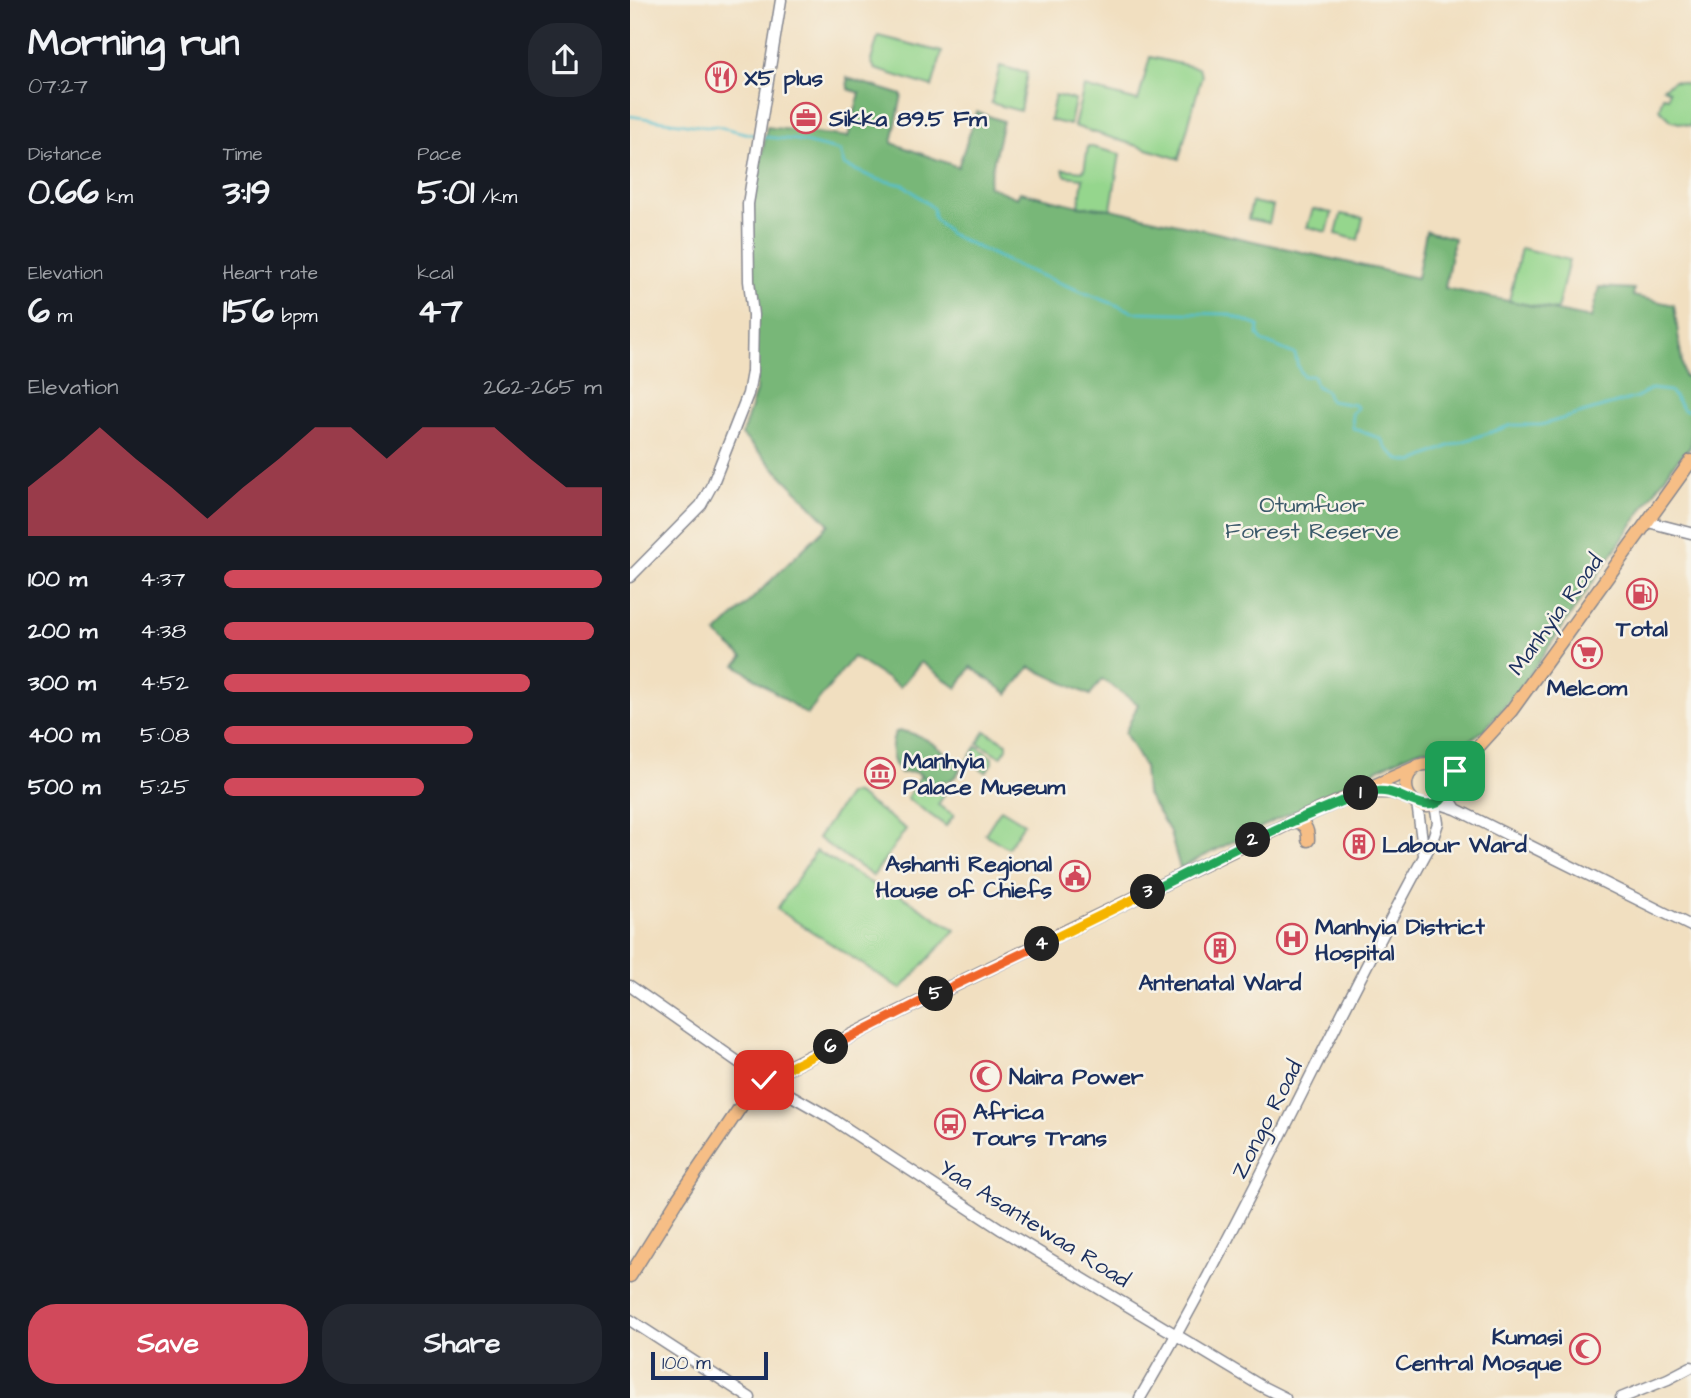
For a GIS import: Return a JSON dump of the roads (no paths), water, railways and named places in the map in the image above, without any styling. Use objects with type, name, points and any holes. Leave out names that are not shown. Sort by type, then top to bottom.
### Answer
[{"type":"main road","name":"Manhyia Road","points":[[630,1276],[749,1091],[764,1080],[1294,821],[1427,765],[1464,757],[1479,746],[1511,711],[1691,461]]},
{"type":"main road","points":[[1357,794],[1380,791],[1423,805],[1442,796],[1464,757]]},
{"type":"main road","points":[[1414,801],[1408,793],[1407,779],[1410,773],[1427,765],[1443,772],[1442,796]]},
{"type":"main road","points":[[1294,821],[1306,828],[1308,840]]},
{"type":"street","points":[[630,576],[701,505],[713,483],[748,394],[752,372],[753,315],[749,281],[748,204],[781,0]]},
{"type":"street","points":[[1648,522],[1691,533]]},
{"type":"street","points":[[1442,796],[1456,809],[1691,926]]},
{"type":"street","name":"Zongo Road","points":[[1140,1398],[1177,1336],[1424,855],[1438,823],[1442,796]]},
{"type":"street","points":[[1414,801],[1424,855]]},
{"type":"street","name":"Yaa Asantewaa Road","points":[[630,986],[764,1080],[829,1117],[1002,1230],[1261,1387],[1285,1398]]},
{"type":"street","points":[[630,1320],[750,1398]]},
{"type":"street","points":[[1621,1398],[1691,1367]]},
{"type":"waterway","points":[[630,116],[706,127],[716,126],[757,136]]},
{"type":"waterway","points":[[764,137],[797,140],[840,151],[844,165],[876,179],[904,185],[933,208],[934,218],[950,234],[1019,267],[1134,312],[1227,314],[1259,326],[1258,335],[1264,343],[1295,354],[1303,376],[1313,376],[1316,386],[1325,390],[1330,401],[1355,405],[1358,408],[1352,413],[1353,428],[1381,439],[1387,449],[1400,460],[1412,462],[1449,446],[1512,425],[1541,425],[1637,397],[1651,389],[1670,391],[1684,410],[1691,411]]},
{"type":"place","name":"X5 plus","points":[[721,77]]},
{"type":"place","name":"Sikka 89.5 Fm","points":[[806,118]]},
{"type":"place","name":"Total","points":[[1642,594]]},
{"type":"place","name":"Melcom","points":[[1587,653]]},
{"type":"place","name":"Manhyia Palace Museum","points":[[880,773]]},
{"type":"place","name":"Labour Ward","points":[[1359,844]]},
{"type":"place","name":"Ashanti Regional House of Chiefs","points":[[1075,876]]},
{"type":"place","name":"Manhyia District Hospital","points":[[1292,939]]},
{"type":"place","name":"Antenatal Ward","points":[[1220,948]]},
{"type":"place","name":"Naira Power","points":[[986,1076]]},
{"type":"place","name":"Africa Tours Trans","points":[[950,1124]]},
{"type":"place","name":"Kumasi Central Mosque","points":[[1585,1349]]},
{"type":"park label","name":"Otumfuor Forest Reserve","points":[[1312,517]]}]
